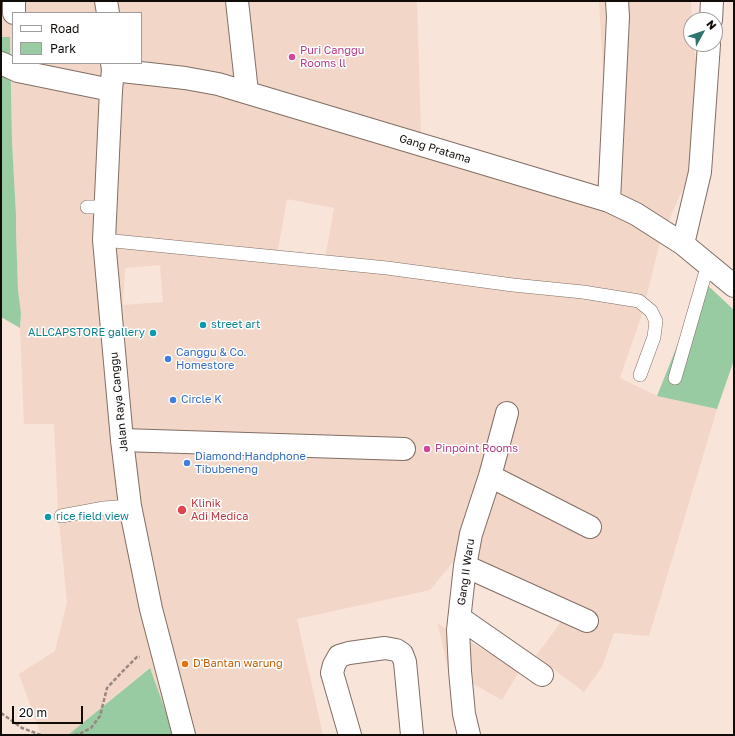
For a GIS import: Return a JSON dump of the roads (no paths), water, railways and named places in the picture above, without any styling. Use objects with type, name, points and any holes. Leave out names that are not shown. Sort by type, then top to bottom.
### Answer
[{"type":"street","points":[[14,1],[14,12]]},
{"type":"street","points":[[106,1],[108,12]]},
{"type":"street","points":[[237,1],[247,92]]},
{"type":"street","points":[[609,201],[618,17],[617,1]]},
{"type":"street","points":[[711,12],[712,1]]},
{"type":"street","points":[[683,244],[700,172],[708,52]]},
{"type":"street","name":"Gang Pratama","points":[[12,66],[184,78],[218,84],[609,201],[636,214],[683,244],[734,286]]},
{"type":"street","name":"Jalan Raya Canggu","points":[[112,74],[96,207],[104,240],[122,440],[130,506],[151,609],[184,735]]},
{"type":"street","name":"Gang II Waru","points":[[469,735],[464,714],[458,630],[465,566],[471,534],[490,476],[507,413]]},
{"type":"street","points":[[122,440],[404,449]]},
{"type":"street","points":[[490,476],[590,527]]},
{"type":"street","points":[[465,566],[587,621]]},
{"type":"street","points":[[460,618],[542,675]]},
{"type":"street","points":[[350,735],[332,673],[334,665],[339,656],[385,648],[396,650],[402,654],[412,735]]},
{"type":"lane","points":[[104,240],[387,268],[513,285],[583,292],[639,301],[651,311],[656,322],[654,337],[640,375]]},
{"type":"lane","points":[[675,378],[708,264]]},
{"type":"lane","points":[[61,516],[104,508],[130,506]]},
{"type":"place","name":"Puri Canggu Rooms ll","points":[[292,57]]},
{"type":"place","name":"street art","points":[[203,325]]},
{"type":"place","name":"ALLCAPSTORE gallery","points":[[153,333]]},
{"type":"place","name":"Canggu & Co. Homestore","points":[[168,359]]},
{"type":"place","name":"Circle K","points":[[173,400]]},
{"type":"place","name":"Pinpoint Rooms","points":[[427,449]]},
{"type":"place","name":"Diamond Handphone Tibubeneng","points":[[187,463]]},
{"type":"place","name":"Klinik Adi Medica","points":[[182,510]]},
{"type":"place","name":"rice field view","points":[[48,517]]},
{"type":"place","name":"D'Bantan warung","points":[[185,664]]}]
